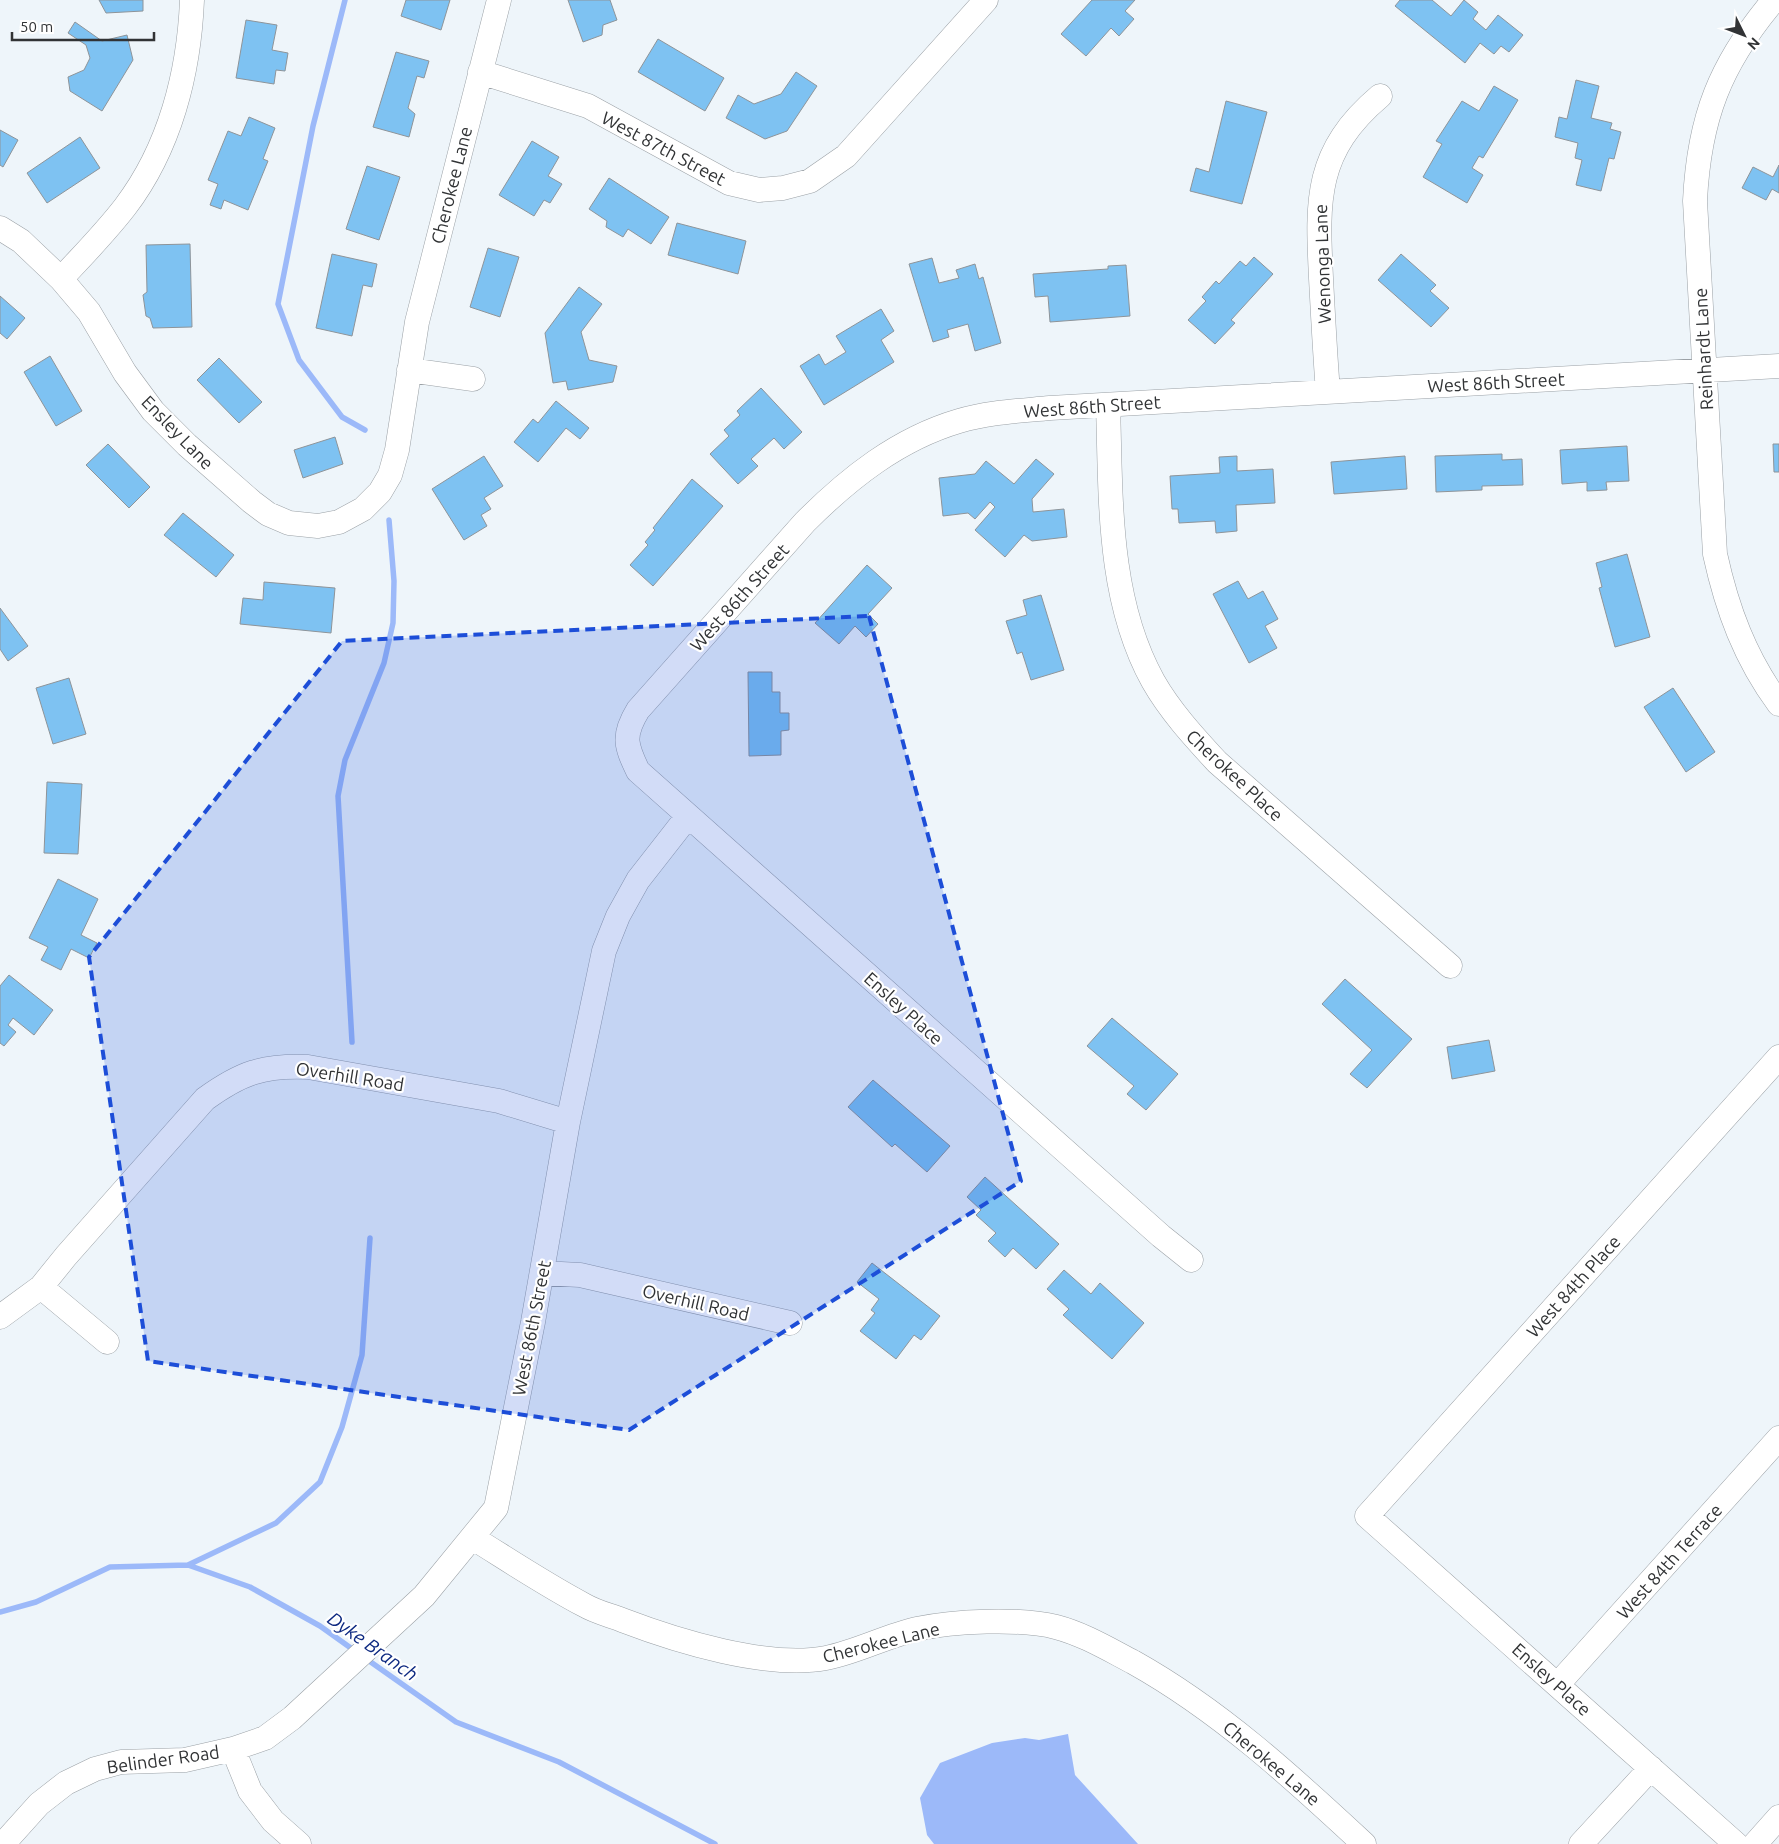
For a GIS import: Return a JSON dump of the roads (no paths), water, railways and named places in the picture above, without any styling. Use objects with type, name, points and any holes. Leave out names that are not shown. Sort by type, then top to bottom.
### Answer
[{"type":"street","points":[[61,278],[126,206],[148,171],[163,139],[182,85],[190,39],[192,0]]},
{"type":"street","name":"Cherokee Lane","points":[[355,513],[380,492],[390,475],[417,322],[499,0]]},
{"type":"street","name":"West 87th Street","points":[[480,72],[588,106],[729,183],[759,190],[783,188],[810,180],[846,156],[986,0]]},
{"type":"street","name":"Reinhardt Lane","points":[[1774,0],[1749,30],[1732,56],[1716,90],[1703,132],[1697,162],[1695,201],[1715,554],[1724,598],[1742,643],[1762,681],[1779,704]]},
{"type":"street","name":"Wenonga Lane","points":[[1328,392],[1319,230],[1322,181],[1331,156],[1358,114],[1380,96]]},
{"type":"street","name":"Ensley Lane","points":[[0,228],[20,241],[61,278],[89,312],[125,373],[152,411],[187,446],[252,502],[268,514],[289,523],[298,524],[318,526],[339,522],[355,513]]},
{"type":"street","name":"West 86th Street","points":[[627,749],[629,725],[638,710],[805,522],[834,493],[870,464],[910,440],[958,421],[993,414],[1108,405],[1779,366]]},
{"type":"street","points":[[410,370],[473,379]]},
{"type":"street","name":"Cherokee Place","points":[[1108,405],[1117,562],[1124,608],[1137,646],[1154,681],[1185,728],[1217,762],[1450,966]]},
{"type":"street","name":"Ensley Place","points":[[627,749],[638,771],[1161,1236],[1191,1260]]},
{"type":"street","name":"West 86th Street","points":[[233,1749],[265,1738],[292,1718],[326,1687],[424,1596],[496,1508],[542,1273],[568,1122],[604,951],[618,916],[638,880],[688,816]]},
{"type":"street","name":"West 84th Place","points":[[1367,1516],[1779,1057]]},
{"type":"street","name":"Overhill Road","points":[[0,1317],[41,1287],[205,1098],[230,1080],[256,1070],[282,1066],[308,1067],[499,1101],[568,1122]]},
{"type":"street","name":"Overhill Road","points":[[542,1273],[580,1275],[790,1323]]},
{"type":"street","points":[[41,1287],[107,1342]]},
{"type":"street","name":"West 84th Terrace","points":[[1558,1684],[1779,1438]]},
{"type":"street","name":"Ensley Place","points":[[1367,1516],[1736,1844]]},
{"type":"street","name":"Cherokee Lane","points":[[473,1538],[586,1607],[658,1634],[741,1654],[788,1660],[825,1658],[916,1629],[994,1622],[1038,1624],[1083,1636],[1174,1685],[1231,1727],[1296,1781],[1364,1844]]},
{"type":"street","name":"Belinder Road","points":[[3,1844],[39,1804],[66,1783],[95,1769],[121,1762],[185,1760],[233,1749],[250,1791],[272,1820],[298,1844]]},
{"type":"street","points":[[1581,1844],[1651,1768]]},
{"type":"street","points":[[1755,1844],[1779,1817]]},
{"type":"water","points":[[1068,1734],[1075,1775],[1138,1844],[934,1844],[927,1835],[920,1798],[940,1763],[992,1743],[1025,1738],[1039,1740]]},
{"type":"waterway","points":[[345,0],[313,126],[278,304],[299,360],[342,417],[365,430]]},
{"type":"waterway","points":[[352,1042],[338,796],[345,760],[384,663],[393,623],[394,581],[389,520]]},
{"type":"waterway","points":[[188,1565],[276,1523],[320,1482],[342,1427],[362,1355],[370,1238]]},
{"type":"waterway","name":"Dyke Branch","points":[[0,1612],[36,1602],[110,1567],[188,1565],[250,1587],[320,1626],[355,1651]]},
{"type":"waterway","name":"Dyke Branch","points":[[365,1658],[456,1722],[559,1762],[715,1844]]}]
